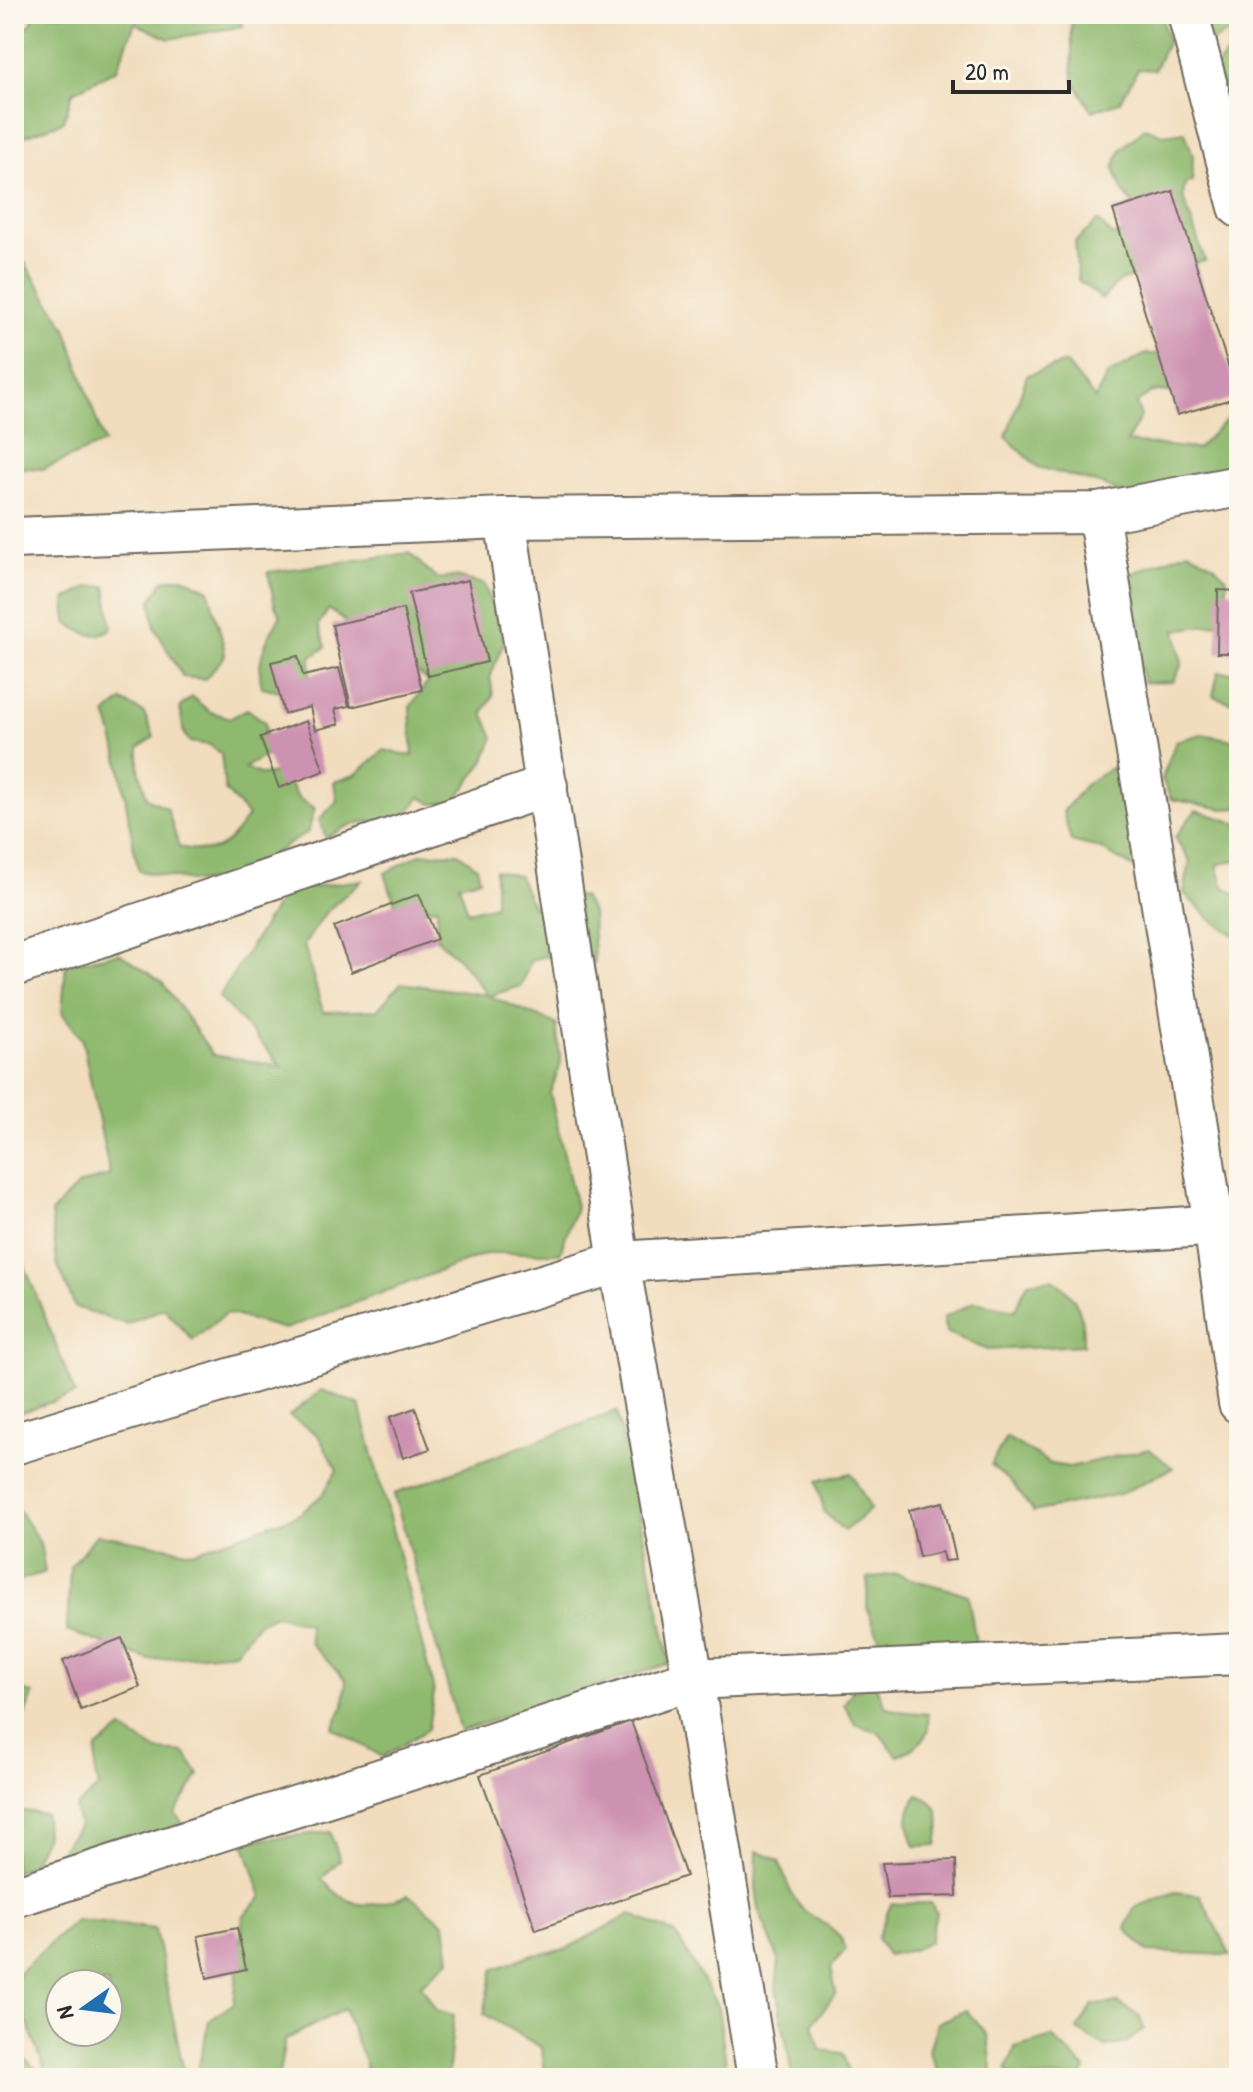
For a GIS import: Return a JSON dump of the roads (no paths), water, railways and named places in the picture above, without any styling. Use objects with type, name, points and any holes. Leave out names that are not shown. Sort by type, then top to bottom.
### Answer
[{"type":"street","points":[[1188,14],[1239,207]]},
{"type":"street","points":[[14,538],[505,518],[1098,513],[1239,486]]},
{"type":"street","points":[[1098,513],[1226,1224],[1239,1403]]},
{"type":"street","points":[[505,518],[619,1262],[693,1679],[758,2078]]},
{"type":"street","points":[[14,966],[547,786]]},
{"type":"street","points":[[14,1444],[619,1262],[1226,1224]]},
{"type":"street","points":[[14,1897],[693,1679],[1239,1654]]}]
